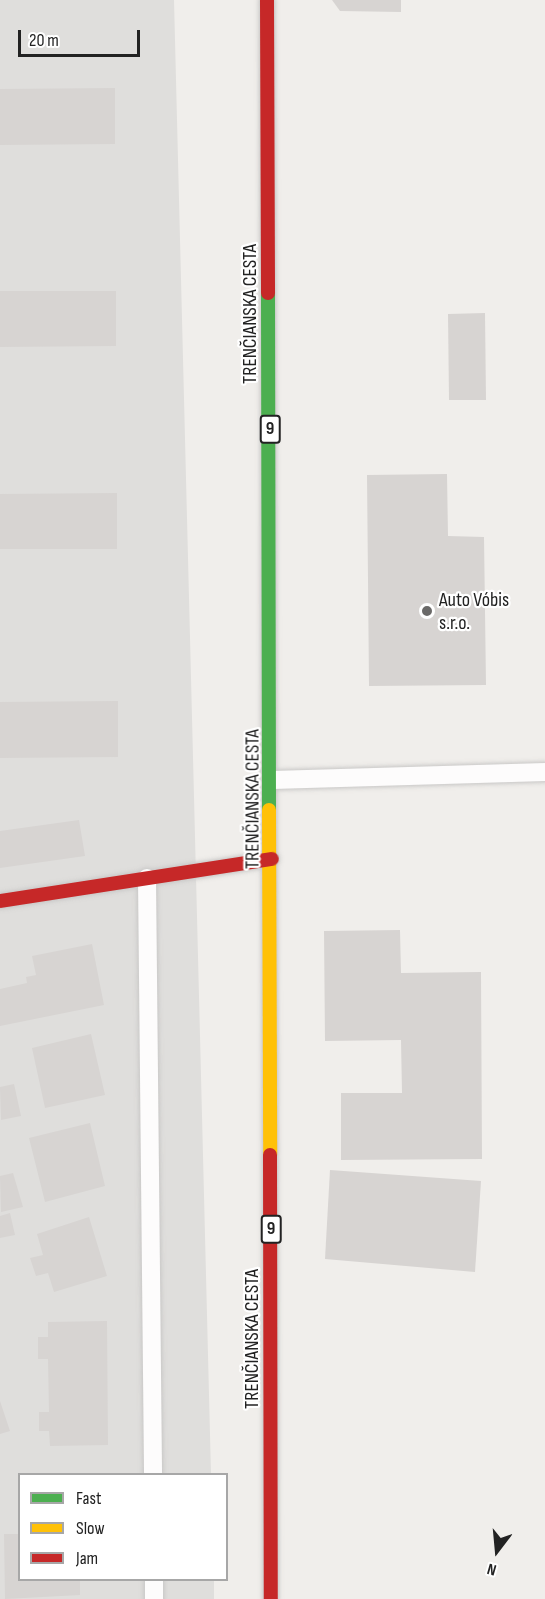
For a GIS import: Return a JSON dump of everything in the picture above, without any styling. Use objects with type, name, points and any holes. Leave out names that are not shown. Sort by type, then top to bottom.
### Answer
[{"type":"main road","name":"TRENČIANSKA CESTA","points":[[267,0],[273,780],[271,1599]]},
{"type":"main road","points":[[0,901],[272,859]]},
{"type":"lane","points":[[273,780],[545,772]]},
{"type":"lane","points":[[147,878],[153,1473]]},
{"type":"lane","points":[[154,1581],[154,1599]]},
{"type":"shaded area","points":[[0,0],[174,0],[211,1473],[18,1473],[18,1581],[214,1581],[214,1599],[0,1599]]},
{"type":"building","points":[[332,0],[401,0],[401,12],[340,11]]},
{"type":"building","points":[[115,88],[115,144],[0,145],[0,89]]},
{"type":"building","points":[[0,291],[116,291],[116,346],[0,347]]},
{"type":"building","points":[[485,313],[486,400],[449,400],[448,314]]},
{"type":"building","name":"Auto Vóbis s.r.o.","points":[[447,474],[448,536],[484,537],[486,685],[369,686],[367,475]]},
{"type":"building","points":[[117,493],[117,549],[0,549],[0,494]]},
{"type":"building","points":[[118,701],[118,757],[0,758],[0,702]]},
{"type":"building","points":[[79,820],[85,856],[0,868],[0,831]]},
{"type":"building","points":[[400,930],[401,973],[481,972],[482,1159],[341,1160],[341,1093],[402,1093],[401,1040],[325,1041],[324,931]]},
{"type":"building","points":[[92,944],[104,1005],[0,1026],[0,989],[27,983],[26,977],[36,975],[32,956]]},
{"type":"building","points":[[91,1034],[105,1095],[45,1108],[32,1048]]},
{"type":"building","points":[[14,1084],[21,1116],[1,1120],[0,1087]]},
{"type":"building","points":[[90,1123],[105,1186],[45,1202],[29,1138]]},
{"type":"building","points":[[330,1170],[481,1181],[475,1272],[325,1259]]},
{"type":"building","points":[[13,1173],[23,1207],[1,1212],[0,1176]]},
{"type":"building","points":[[10,1213],[15,1235],[0,1238],[0,1216]]},
{"type":"building","points":[[89,1217],[107,1276],[54,1292],[48,1273],[36,1276],[30,1258],[43,1255],[37,1234]]},
{"type":"building","points":[[107,1321],[108,1445],[50,1446],[49,1431],[39,1431],[39,1412],[49,1412],[48,1359],[38,1359],[38,1337],[48,1337],[48,1322]]},
{"type":"building","points":[[0,1401],[10,1431],[0,1434]]},
{"type":"building","points":[[4,1534],[18,1534],[18,1581],[80,1581],[80,1595],[5,1599]]},
{"type":"traffic: fast","points":[[268,293],[269,810]]},
{"type":"traffic: slow","points":[[269,810],[270,1155]]},
{"type":"traffic: jam","points":[[267,0],[268,293]]},
{"type":"traffic: jam","points":[[0,901],[272,859]]},
{"type":"traffic: jam","points":[[270,1155],[271,1599]]},
{"type":"place","name":"Auto Vóbis s.r.o.","points":[[427,611]]}]
